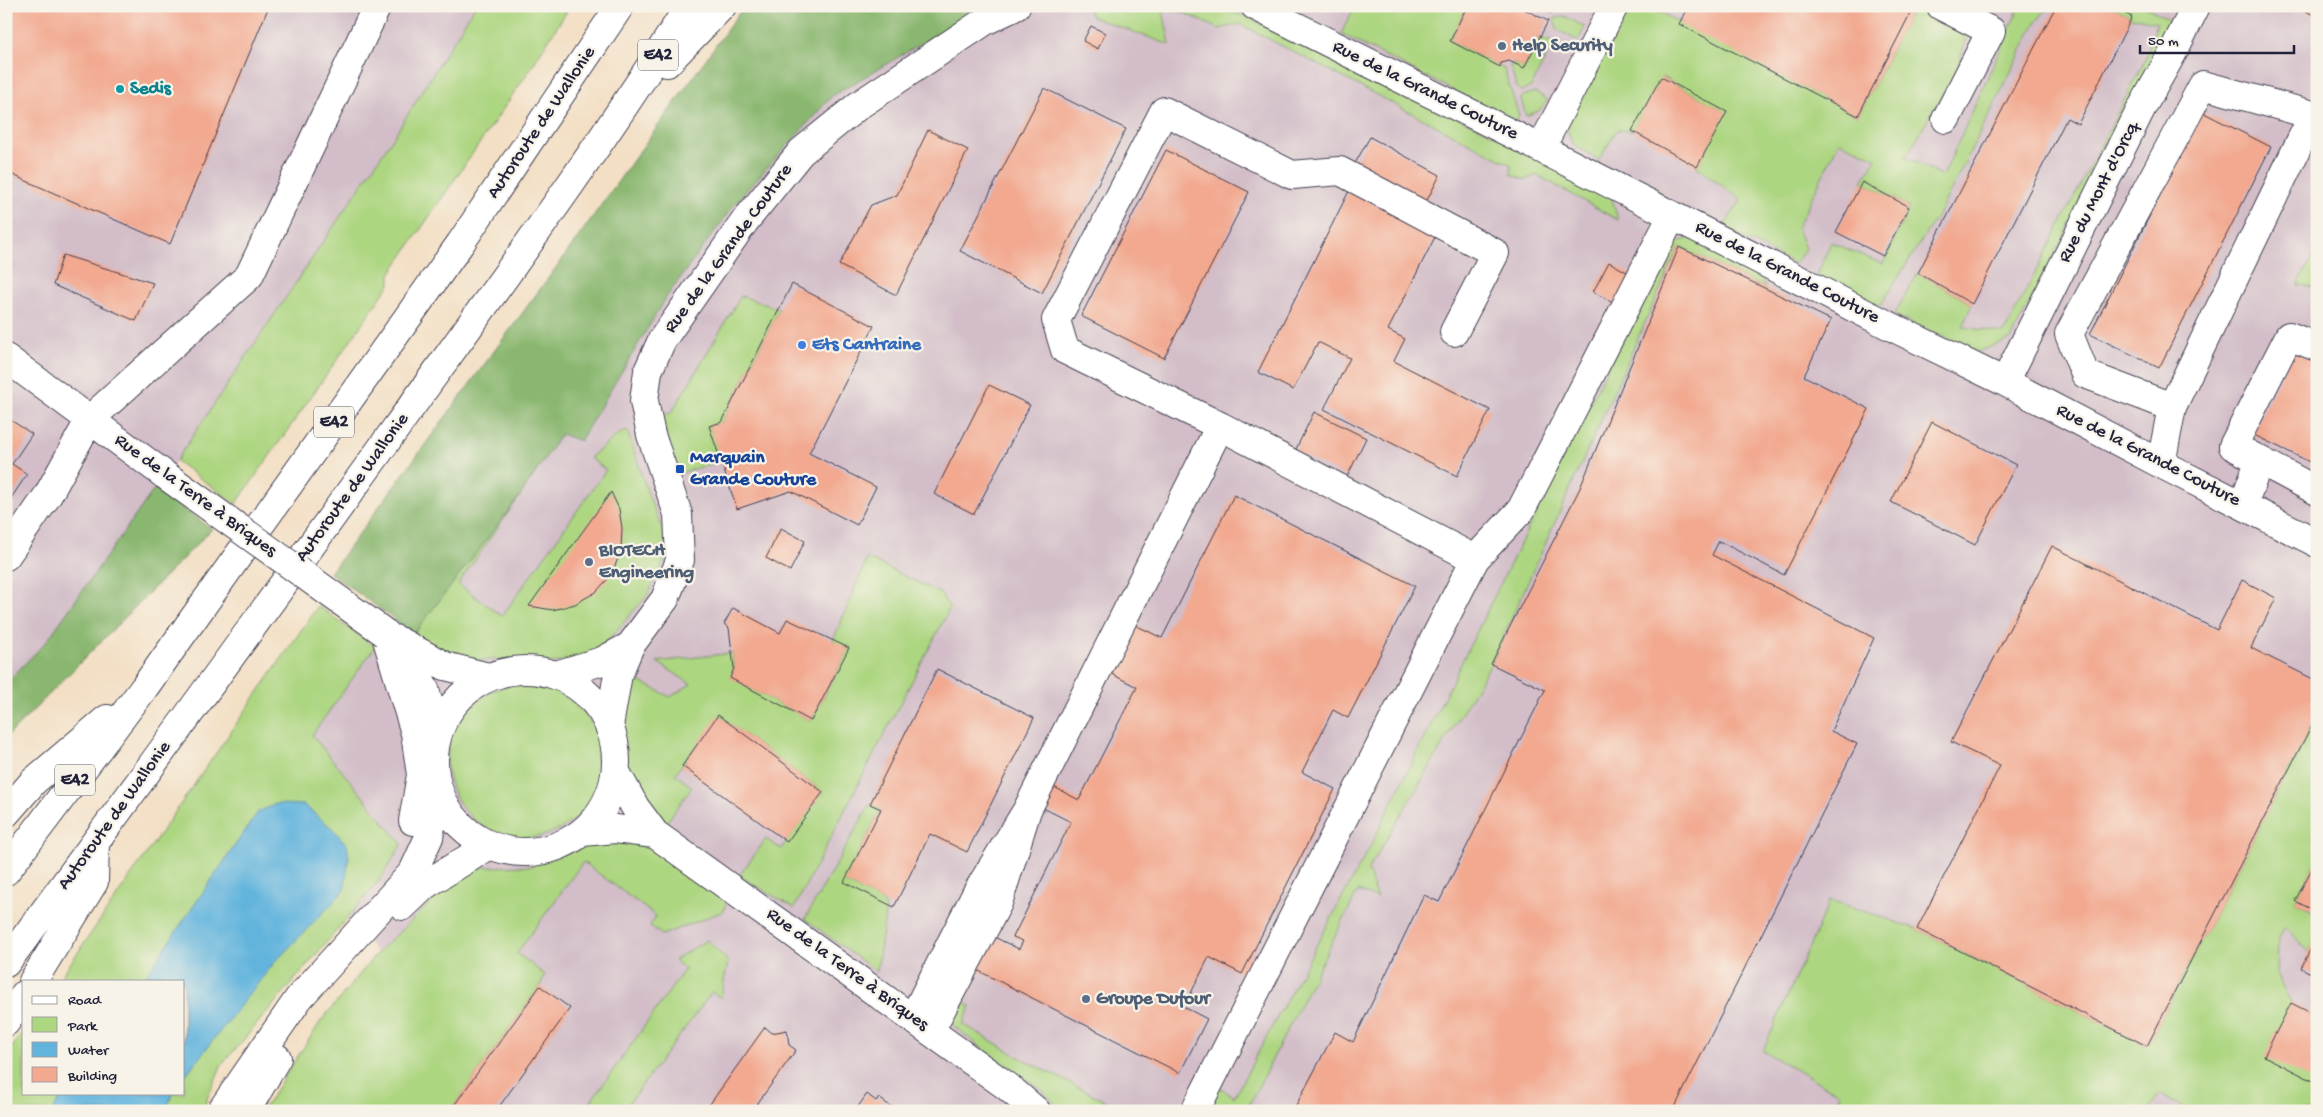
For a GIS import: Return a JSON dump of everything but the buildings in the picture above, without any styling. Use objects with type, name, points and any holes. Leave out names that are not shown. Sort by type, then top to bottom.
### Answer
[{"type":"main road","points":[[6,556],[48,495],[90,419],[249,276],[377,6]]},
{"type":"main road","name":"Autoroute de Wallonie","points":[[6,871],[144,688],[460,244],[620,6]]},
{"type":"main road","name":"Autoroute de Wallonie","points":[[6,963],[418,398],[628,103],[689,6]]},
{"type":"main road","points":[[628,103],[722,6]]},
{"type":"main road","name":"Rue de la Grande Couture","points":[[609,726],[618,674],[630,646],[665,599],[680,560],[678,514],[651,436],[644,401],[648,371],[662,340],[744,221],[801,152],[858,106],[985,21],[1016,6]]},
{"type":"main road","name":"Rue de la Grande Couture","points":[[1255,6],[2005,382],[2317,543]]},
{"type":"main road","points":[[1540,148],[1614,6]]},
{"type":"main road","points":[[1941,6],[1991,31],[1946,119]]},
{"type":"main road","name":"Rue du Mont d'Orcq","points":[[2005,382],[2141,109],[2196,6]]},
{"type":"main road","points":[[2161,464],[2172,407],[2313,116],[2203,85],[2069,334],[2085,374],[2172,407]]},
{"type":"main road","points":[[1454,332],[1495,253],[1340,171],[1292,175],[1164,111],[1056,320],[1065,350],[1220,426],[1475,559]]},
{"type":"main road","points":[[1195,1111],[1475,559],[1521,510],[1672,216]]},
{"type":"main road","points":[[2317,348],[2289,336],[2233,446],[2259,462],[2317,491]]},
{"type":"main road","name":"Rue de la Terre à Briques","points":[[6,358],[385,633],[445,666],[490,677]]},
{"type":"main road","points":[[922,1024],[998,903],[1027,810],[1220,426]]},
{"type":"main road","points":[[2243,506],[2259,462]]},
{"type":"main road","points":[[377,910],[403,860],[415,814],[421,775],[416,733],[385,633]]},
{"type":"main road","name":"Rue de la Terre à Briques","points":[[385,633],[425,689],[437,737]]},
{"type":"main road","name":"Rue de la Grande Couture","points":[[556,675],[602,661],[630,646]]},
{"type":"main road","points":[[512,671],[534,671],[556,675],[578,687],[596,704],[609,726],[616,749],[616,772],[610,795],[599,816],[583,832],[562,845],[538,852],[512,852],[488,846],[466,832],[449,814],[438,791],[433,764],[437,737],[448,712],[466,691],[490,677],[512,671]]},
{"type":"main road","points":[[6,814],[34,781],[144,688]]},
{"type":"main road","name":"Rue de la Terre à Briques","points":[[616,772],[635,807],[655,834],[922,1024],[1008,1087],[1036,1111]]},
{"type":"main road","points":[[221,1111],[299,998],[413,872],[429,837],[438,791]]},
{"type":"main road","name":"Rue de la Terre à Briques","points":[[583,832],[615,829],[655,834]]},
{"type":"main road","points":[[33,980],[94,882],[95,843]]},
{"type":"main road","points":[[246,1111],[274,1062],[313,1004],[372,936],[425,884],[488,846]]},
{"type":"main road","points":[[6,1022],[22,998]]},
{"type":"shaded area","points":[[6,6],[475,6],[395,135],[176,461],[46,642],[6,683]]},
{"type":"shaded area","points":[[985,6],[2317,6],[2317,1111],[262,1111],[321,1021],[377,953],[348,917],[379,881],[402,844],[312,735],[394,619],[412,635],[520,496],[561,433],[580,441],[667,296],[737,201],[832,96]]},
{"type":"green space","points":[[475,6],[570,6],[529,71],[390,274],[390,284],[236,504],[176,461],[395,135]]},
{"type":"green space","points":[[744,6],[985,6],[832,96],[737,201],[667,296],[580,441],[561,434],[520,496],[413,635],[330,573],[566,254]]},
{"type":"green space","points":[[1086,6],[1162,6],[1170,45],[1092,17]]},
{"type":"green space","points":[[1168,6],[1213,6],[1245,16],[1524,149],[1611,195],[1618,220],[1537,175],[1525,180],[1511,174],[1511,165],[1240,24],[1219,29]]},
{"type":"green space","points":[[1355,6],[1467,6],[1450,41],[1504,69],[1519,116],[1516,122],[1341,34]]},
{"type":"green space","points":[[1631,6],[1648,6],[1858,116],[1914,6],[1929,6],[1968,33],[1957,70],[1906,157],[1943,176],[2020,6],[2049,6],[2036,22],[1942,208],[1880,306],[1817,275],[1831,242],[1883,264],[1909,207],[1862,182],[1876,158],[1839,142],[1797,228],[1805,249],[1795,264],[1722,228],[1741,200],[1697,167],[1726,112],[1662,77],[1632,131],[1617,130],[1599,160],[1573,144],[1566,127]]},
{"type":"green space","points":[[2111,6],[2144,6],[2169,19],[2152,65],[2011,339],[1977,352],[1894,315],[1918,273],[1972,304],[1962,327],[2004,333],[2144,62],[2157,23],[2132,17]]},
{"type":"green space","points":[[1564,16],[1585,27],[1578,41],[1557,29],[1554,19]]},
{"type":"green space","points":[[1539,38],[1554,42],[1531,87],[1521,91],[1517,88],[1510,66],[1513,63],[1524,68]]},
{"type":"green space","points":[[1535,92],[1548,100],[1539,111],[1526,116],[1521,99],[1523,96]]},
{"type":"green space","points":[[1694,237],[1761,276],[1765,288],[1679,247],[1491,664],[1368,870],[1377,898],[1358,891],[1246,1111],[1209,1111],[1218,1086],[1234,1097],[1372,843],[1669,244]]},
{"type":"green space","points":[[2317,247],[2317,287],[2298,285]]},
{"type":"green space","points":[[741,296],[779,309],[722,422],[709,426],[722,461],[677,474],[661,415],[671,413]]},
{"type":"green space","points":[[627,430],[649,497],[671,548],[647,596],[602,647],[585,661],[540,663],[493,659],[445,666],[413,635],[520,496],[458,584],[502,616],[606,470],[590,458],[617,435]]},
{"type":"green space","points":[[155,488],[212,529],[6,738],[6,683],[46,642]]},
{"type":"green space","points":[[867,558],[940,593],[950,608],[794,908],[739,876],[766,839],[781,849],[823,792],[719,716],[675,774],[692,787],[666,823],[635,807],[616,772],[627,675],[670,697],[691,684],[657,662],[732,653],[734,668],[731,678],[811,721],[849,649],[833,641]]},
{"type":"green space","points":[[318,606],[375,647],[312,735],[402,844],[379,881],[221,1066],[202,1111],[6,1111],[6,1056],[22,1033],[22,1094],[185,1094],[185,980],[59,980]]},
{"type":"green space","points":[[524,684],[539,685],[553,690],[567,697],[578,707],[588,718],[595,732],[600,746],[600,776],[595,790],[588,804],[578,815],[567,825],[553,832],[539,837],[524,838],[509,837],[495,832],[481,825],[470,815],[460,804],[453,790],[448,776],[447,761],[448,746],[453,732],[460,718],[470,707],[481,697],[495,690],[509,685]]},
{"type":"green space","points":[[2317,715],[2317,859],[2295,901],[2317,914],[2317,936],[2309,952],[2285,927],[2278,939],[2277,975],[2291,1003],[2317,1083],[2317,1111],[2191,1111],[2159,1094],[2149,1111],[1835,1111],[1840,1094],[1763,1051],[1830,900],[1917,929],[2147,1046]]},
{"type":"green space","points":[[870,804],[881,809],[844,882],[882,901],[886,908],[877,972],[805,919]]},
{"type":"green space","points":[[622,841],[653,848],[727,898],[724,911],[662,935],[650,926],[656,916],[583,862],[517,953],[545,975],[540,986],[450,1111],[262,1111],[321,1021],[377,953],[452,882],[468,872],[485,867],[532,866],[591,844]]},
{"type":"green space","points":[[707,940],[728,961],[721,998],[712,992],[623,1111],[584,1111],[685,969],[674,960]]},
{"type":"green space","points":[[960,1001],[971,1006],[963,1024],[1019,1057],[1125,1111],[1062,1111],[1041,1089],[983,1049],[946,1020]]},
{"type":"water","points":[[276,804],[304,805],[333,829],[347,845],[349,858],[344,891],[274,963],[185,1076],[185,980],[143,980],[258,812]]},
{"type":"water","points":[[63,1094],[173,1094],[164,1111],[52,1111]]},
{"type":"place","name":"Help Security","points":[[1502,46]]},
{"type":"place","name":"Sedis","points":[[120,89]]},
{"type":"place","name":"Ets Cantraine","points":[[802,345]]},
{"type":"place","name":"Marquain Grande Couture","points":[[680,469]]},
{"type":"place","name":"BIOTECH Engineering","points":[[589,562]]},
{"type":"place","name":"Groupe Dufour","points":[[1086,999]]}]
